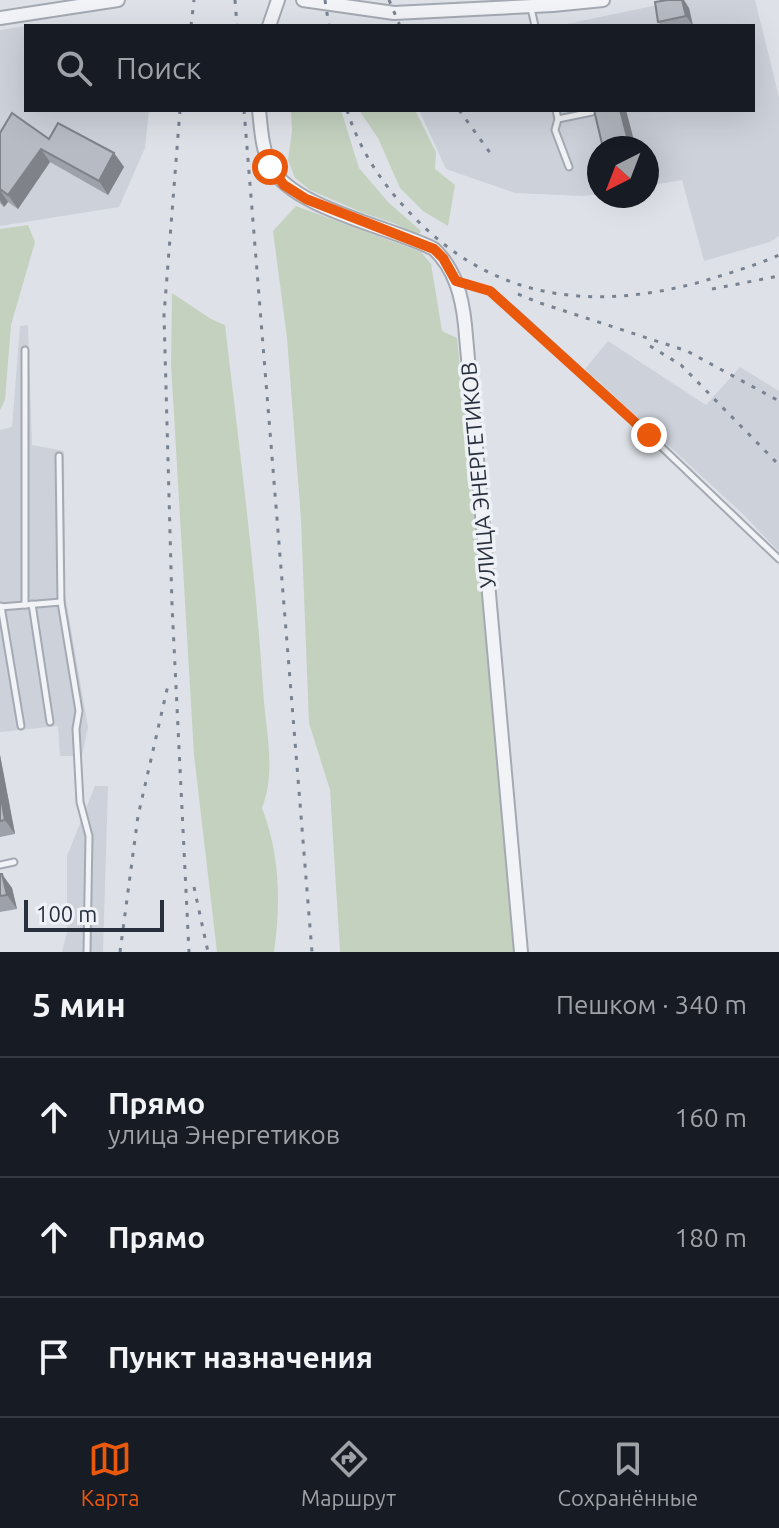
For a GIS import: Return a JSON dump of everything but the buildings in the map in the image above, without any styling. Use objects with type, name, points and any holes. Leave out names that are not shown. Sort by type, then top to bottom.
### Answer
[{"type":"street","points":[[0,18],[118,0]]},
{"type":"street","points":[[270,24],[278,0]]},
{"type":"street","points":[[303,0],[394,13],[603,0]]},
{"type":"street","name":"УЛИЦА ЭНЕРГЕТИКОВ","points":[[259,112],[263,146],[270,167],[284,185],[306,199],[434,249],[456,281],[465,325],[521,952]]},
{"type":"lane","points":[[522,5],[534,24]]},
{"type":"lane","points":[[556,112],[555,130],[569,167]]},
{"type":"lane","points":[[558,119],[592,112]]},
{"type":"lane","points":[[456,281],[490,291],[517,314],[779,559]]},
{"type":"lane","points":[[25,350],[29,604],[50,722]]},
{"type":"lane","points":[[59,456],[61,602],[79,711],[76,729],[80,802],[89,836],[87,952]]},
{"type":"lane","points":[[21,726],[1,606],[61,602]]},
{"type":"lane","points":[[0,865],[14,862]]},
{"type":"shaded area","points":[[681,0],[755,0],[779,97],[779,236],[770,242],[704,261],[682,180],[659,184],[659,136],[587,136],[587,196],[515,193],[446,169],[420,112],[755,112],[755,24],[567,24]]},
{"type":"shaded area","points":[[24,26],[24,112],[149,112],[145,148],[119,207],[0,226],[0,30]]},
{"type":"shaded area","points":[[28,325],[32,445],[64,451],[65,595],[88,727],[82,756],[60,756],[58,726],[0,732],[0,430],[12,427],[20,326]]},
{"type":"shaded area","points":[[608,341],[706,405],[740,367],[779,391],[779,552],[744,515],[585,369]]},
{"type":"shaded area","points":[[95,786],[108,786],[103,952],[62,952],[67,932],[67,856]]},
{"type":"green space","points":[[291,112],[342,112],[359,168],[388,202],[421,231],[418,236],[396,224],[310,190],[295,178],[288,160]]},
{"type":"green space","points":[[360,112],[416,112],[436,152],[435,169],[455,185],[448,226],[423,211],[400,188],[378,138]]},
{"type":"green space","points":[[296,206],[421,252],[431,264],[442,331],[457,338],[516,952],[340,952],[330,790],[309,723],[301,519],[287,338],[273,231]]},
{"type":"green space","points":[[28,225],[35,242],[11,325],[5,400],[0,410],[0,229]]},
{"type":"green space","points":[[172,293],[225,325],[251,551],[269,749],[269,779],[262,808],[276,861],[278,915],[274,952],[217,952],[194,755],[171,364]]},
{"type":"railway","points":[[191,24],[194,0]]},
{"type":"railway","points":[[235,0],[237,24]]},
{"type":"railway","points":[[325,0],[329,24]]},
{"type":"railway","points":[[389,0],[399,24]]},
{"type":"railway","points":[[180,112],[164,315],[172,605],[189,952]]},
{"type":"railway","points":[[244,112],[312,952]]},
{"type":"railway","points":[[348,112],[373,165],[390,191],[411,214],[443,243],[476,266],[510,282],[547,292],[623,296],[704,281],[779,255]]},
{"type":"railway","points":[[460,112],[491,154]]},
{"type":"railway","points":[[712,289],[779,276]]},
{"type":"railway","points":[[518,294],[687,351],[779,401]]},
{"type":"railway","points":[[650,346],[681,365],[779,465]]},
{"type":"railway","points":[[120,952],[138,816],[168,685]]},
{"type":"railway","points":[[194,887],[208,952]]},
{"type":"route","points":[[270,167],[284,185],[306,199],[434,249],[456,281],[490,291],[649,435]]}]
